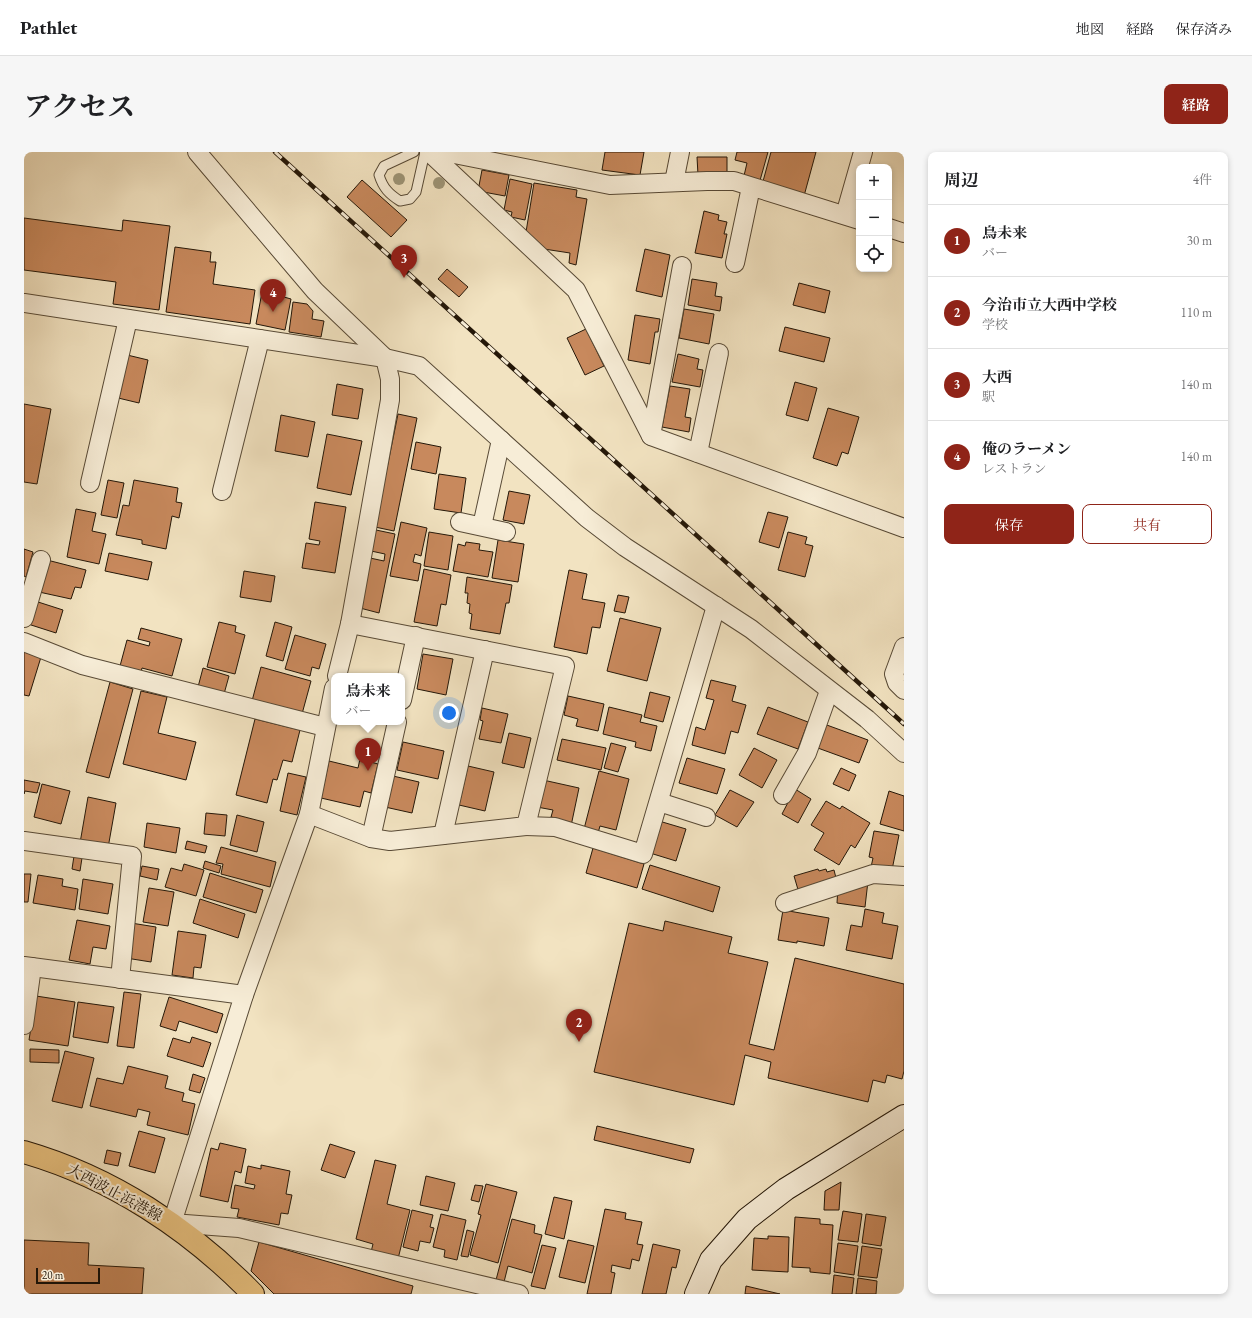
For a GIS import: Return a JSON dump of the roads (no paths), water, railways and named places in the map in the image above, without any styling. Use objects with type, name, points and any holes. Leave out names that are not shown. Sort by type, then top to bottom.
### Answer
[{"type":"main road","name":"大西波止浜港線","points":[[24,1152],[55,1161],[115,1189],[172,1223],[253,1294]]},
{"type":"street","points":[[197,152],[316,291],[385,358],[390,379],[390,400],[350,624],[338,673]]},
{"type":"street","points":[[430,152],[576,290],[651,436],[904,528]]},
{"type":"street","points":[[444,152],[610,185],[734,181],[852,217],[863,152]]},
{"type":"street","points":[[674,182],[680,152]]},
{"type":"street","points":[[735,263],[751,187]]},
{"type":"street","points":[[892,229],[904,233]]},
{"type":"street","points":[[651,436],[682,266]]},
{"type":"street","points":[[24,303],[385,358],[419,366],[587,518],[625,547],[751,629],[866,719],[904,753]]},
{"type":"street","points":[[90,483],[128,318]]},
{"type":"street","points":[[222,491],[260,339]]},
{"type":"street","points":[[698,453],[719,353]]},
{"type":"street","points":[[482,526],[502,440]]},
{"type":"street","points":[[460,522],[506,532]]},
{"type":"street","points":[[24,618],[41,560]]},
{"type":"street","points":[[309,814],[371,838],[390,841],[526,826],[555,827],[643,854],[716,606]]},
{"type":"street","points":[[350,624],[565,666],[526,826]]},
{"type":"street","points":[[405,686],[416,636]]},
{"type":"street","points":[[24,642],[82,665],[325,727]]},
{"type":"street","points":[[904,647],[894,674],[897,683],[904,690]]},
{"type":"street","points":[[444,835],[485,650]]},
{"type":"street","points":[[783,795],[807,753],[829,691]]},
{"type":"street","points":[[331,701],[309,814],[244,995],[172,1223],[239,1228],[519,1294]]},
{"type":"street","points":[[371,838],[396,725]]},
{"type":"street","points":[[659,802],[706,817]]},
{"type":"street","points":[[24,841],[132,856],[120,979]]},
{"type":"street","points":[[785,903],[873,874],[904,876]]},
{"type":"street","points":[[24,1025],[28,967],[244,995]]},
{"type":"street","points":[[696,1294],[711,1260],[747,1219],[786,1189],[904,1116]]},
{"type":"lane","points":[[414,152],[384,166],[379,175],[382,186],[392,196],[400,201],[410,199],[416,192],[425,152]]},
{"type":"railway","points":[[275,152],[904,724]]},
{"type":"place","name":"大西","points":[[404,278]]},
{"type":"place","name":"俺のラーメン","points":[[273,312]]},
{"type":"place","name":"鳥未来","points":[[368,771]]},
{"type":"place","name":"今治市立大西中学校","points":[[579,1042]]}]
